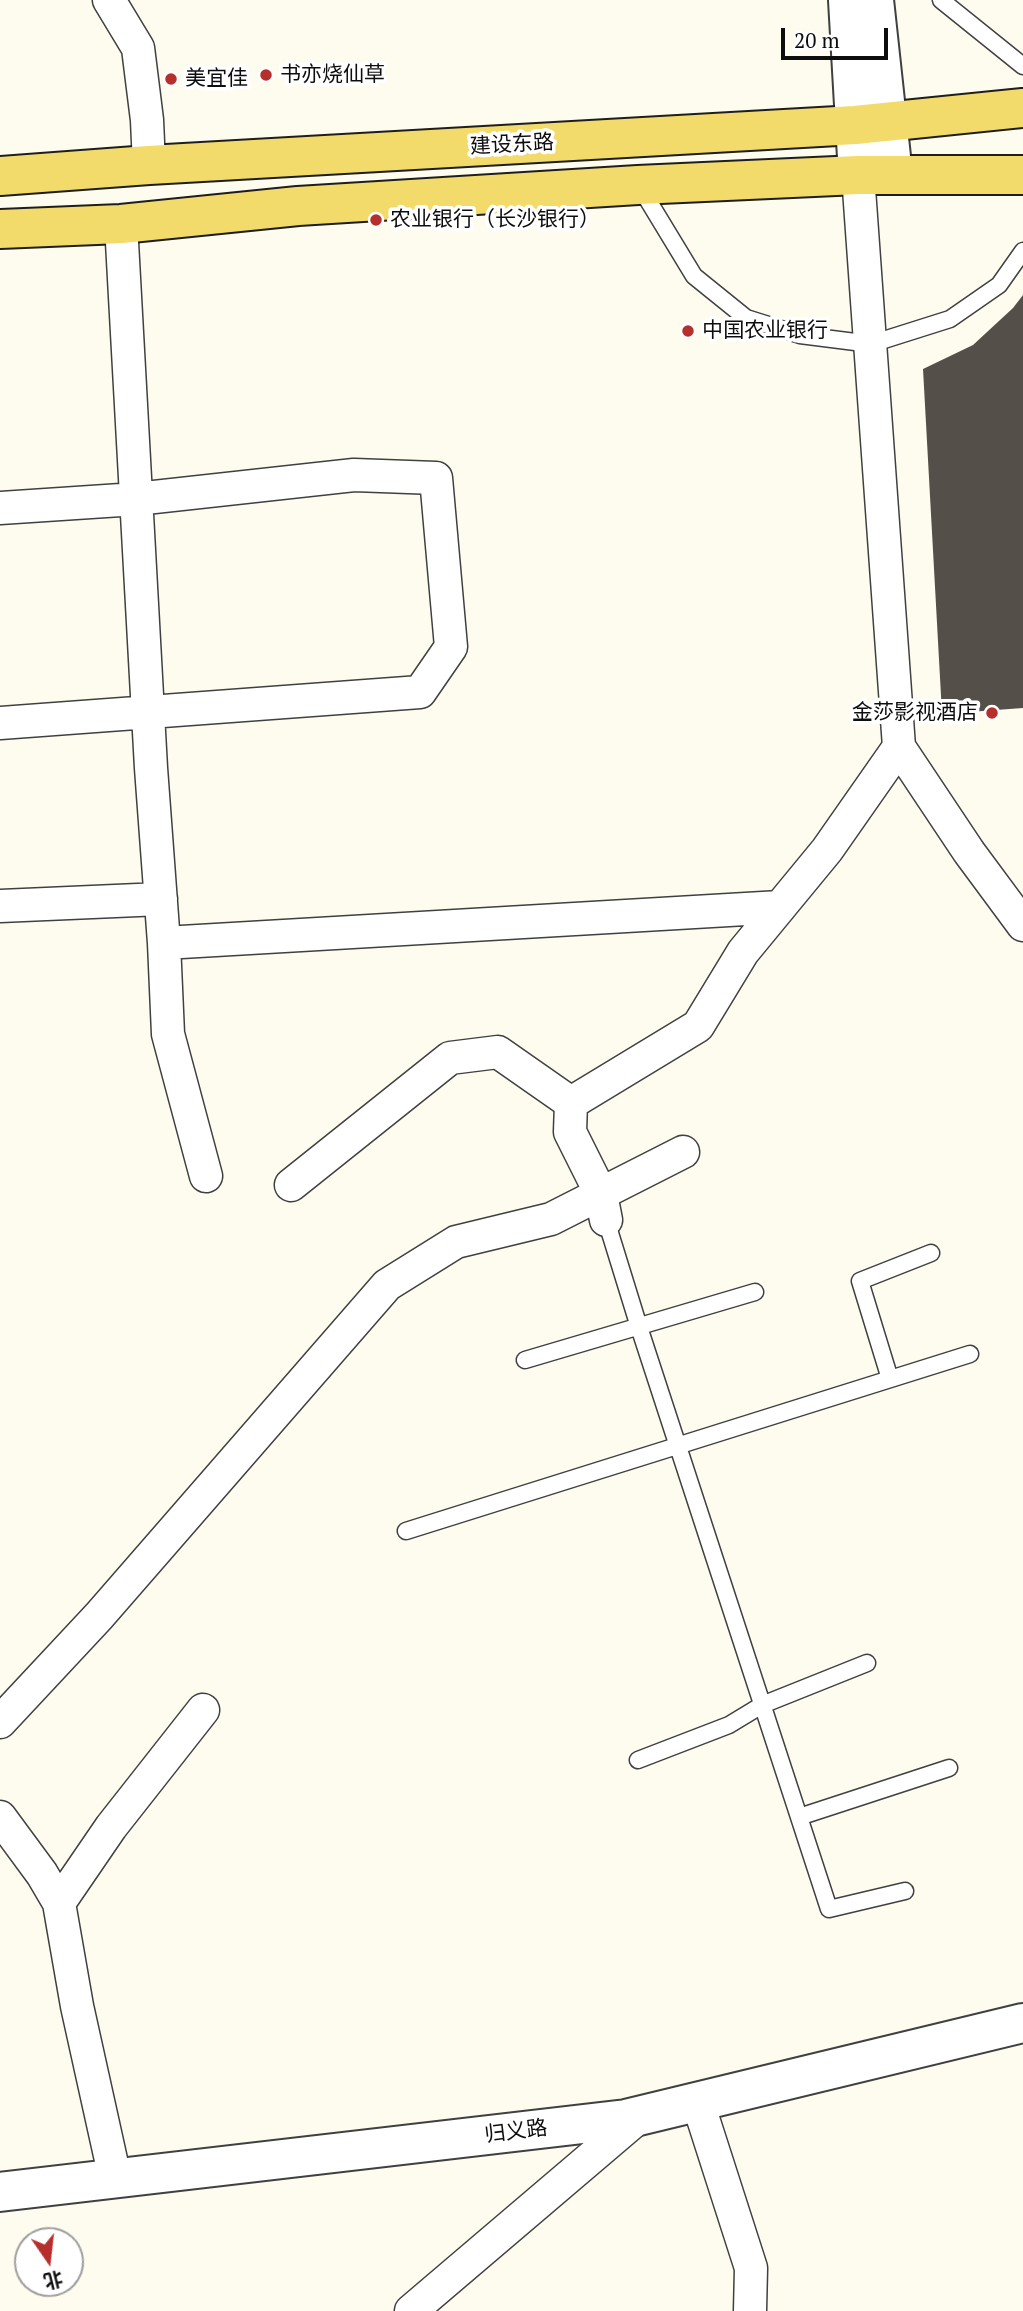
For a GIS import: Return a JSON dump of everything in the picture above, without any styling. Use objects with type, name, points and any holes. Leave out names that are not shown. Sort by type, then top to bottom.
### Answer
[{"type":"main road","name":"建设东路","points":[[0,176],[871,123],[1023,108]]},
{"type":"main road","points":[[0,229],[121,223],[298,206],[638,185],[876,175],[1023,176]]},
{"type":"street","points":[[109,0],[138,48],[147,120],[149,165]]},
{"type":"street","points":[[848,0],[871,123],[876,175],[872,344],[899,747],[969,852],[1023,925]]},
{"type":"street","points":[[871,123],[874,0]]},
{"type":"street","points":[[121,223],[148,712],[164,943],[167,1034],[206,1176]]},
{"type":"street","points":[[0,508],[136,499],[354,475],[436,478],[451,647],[420,692],[0,723]]},
{"type":"street","points":[[571,1103],[698,1026],[743,952],[827,850],[899,747]]},
{"type":"street","points":[[0,906],[161,899]]},
{"type":"street","points":[[164,943],[780,907]]},
{"type":"street","points":[[291,1185],[450,1058],[498,1052],[571,1103]]},
{"type":"street","points":[[571,1103],[570,1132],[604,1207]]},
{"type":"street","points":[[2,1714],[99,1616],[387,1285],[456,1242],[604,1207],[683,1152]]},
{"type":"street","points":[[59,1903],[111,1827],[203,1710]]},
{"type":"street","points":[[0,1818],[42,1874],[59,1903],[77,2006],[113,2169]]},
{"type":"street","points":[[0,2172],[113,2169],[622,2100],[1023,2004]]},
{"type":"street","name":"归义路","points":[[0,2192],[113,2169],[626,2119],[1023,2023]]},
{"type":"street","points":[[698,2103],[751,2268],[750,2311]]},
{"type":"street","points":[[411,2311],[640,2116]]},
{"type":"lane","points":[[941,0],[1023,66]]},
{"type":"lane","points":[[638,185],[694,276],[746,318],[800,335],[872,344],[950,319],[999,285],[1023,251]]},
{"type":"lane","points":[[604,1207],[639,1326],[829,1909],[905,1891]]},
{"type":"lane","points":[[890,1379],[860,1280],[931,1253]]},
{"type":"lane","points":[[525,1360],[755,1292]]},
{"type":"lane","points":[[406,1531],[970,1354]]},
{"type":"lane","points":[[638,1760],[729,1725],[762,1704],[867,1663]]},
{"type":"lane","points":[[799,1816],[948,1768]]},
{"type":"building","points":[[1023,295],[1023,708],[942,714],[923,369],[973,345],[1013,308]]},
{"type":"place","name":"书亦烧仙草","points":[[266,75]]},
{"type":"place","name":"美宜佳","points":[[171,79]]},
{"type":"place","name":"农业银行（长沙银行）","points":[[376,220]]},
{"type":"place","name":"中国农业银行","points":[[688,331]]},
{"type":"place","name":"金莎影视酒店","points":[[992,713]]}]
